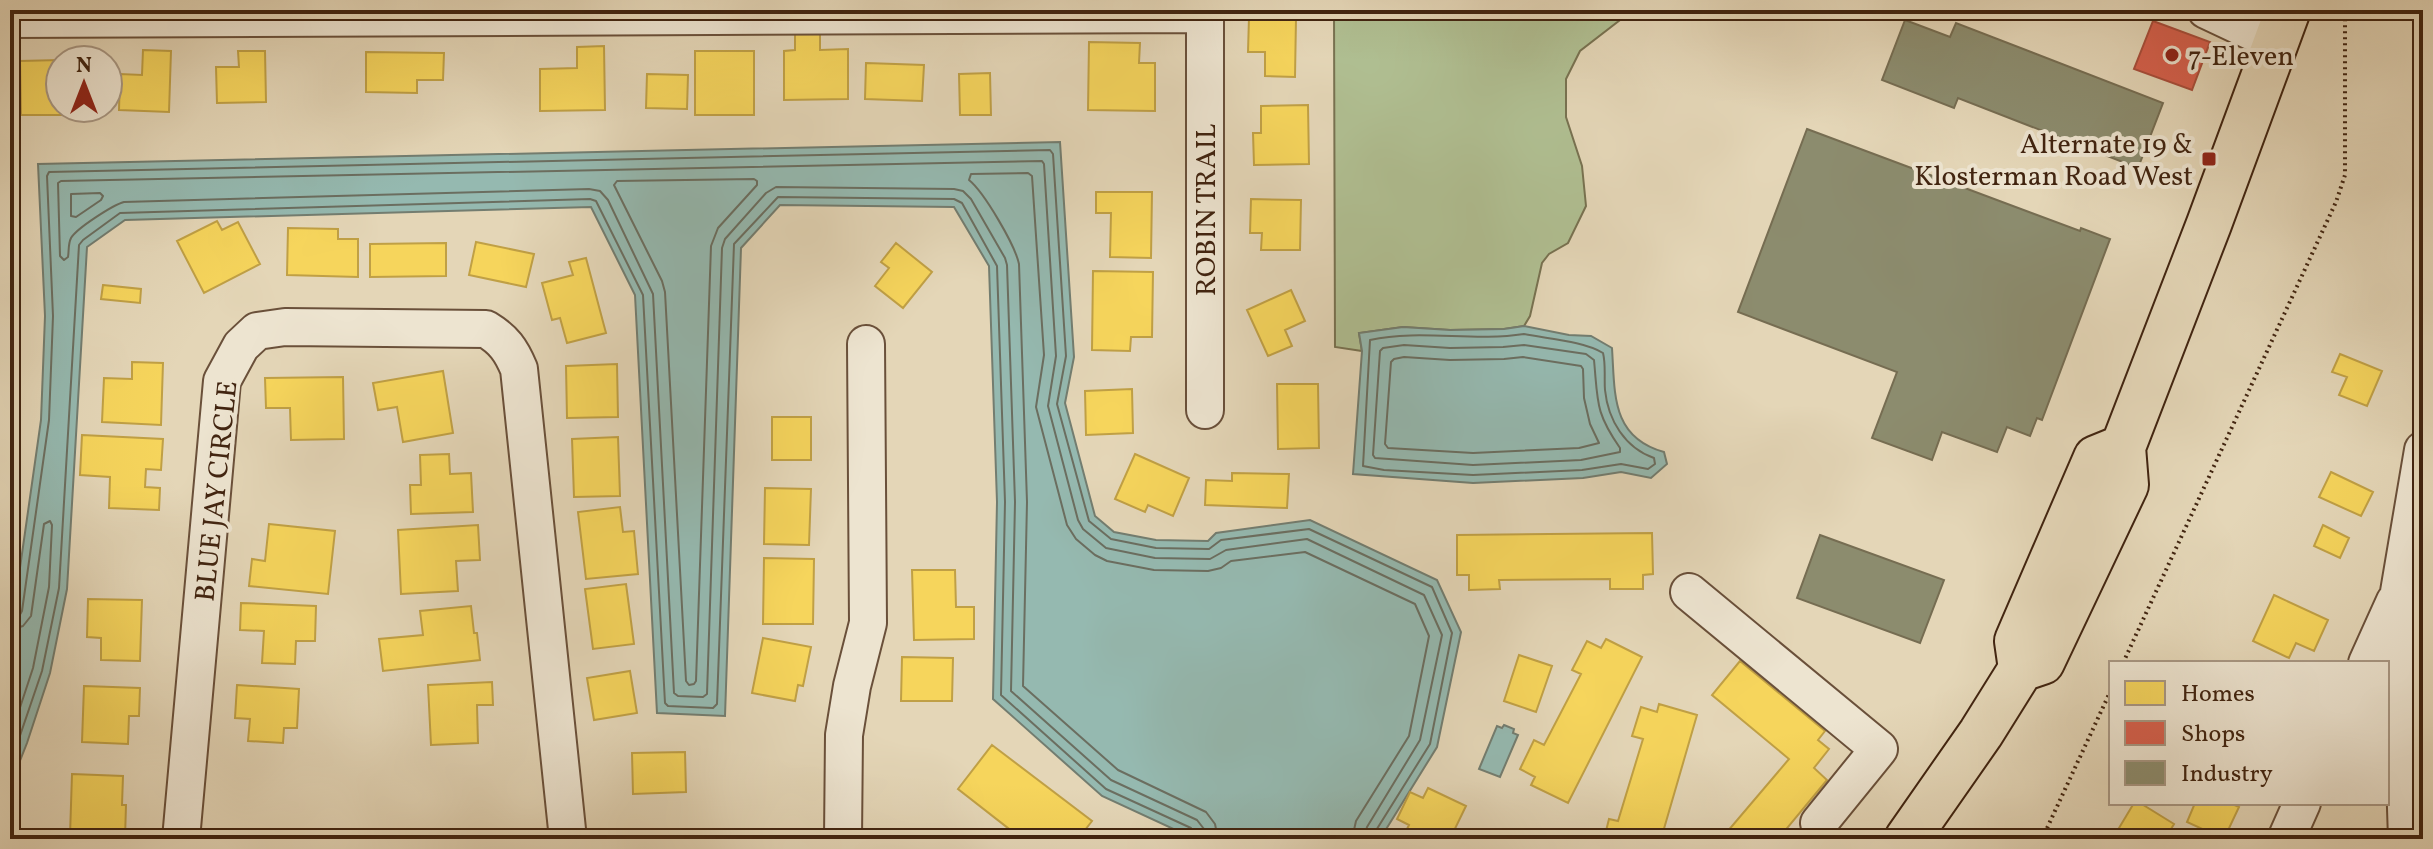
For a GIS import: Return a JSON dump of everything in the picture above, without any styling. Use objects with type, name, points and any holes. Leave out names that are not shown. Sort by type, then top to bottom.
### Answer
[{"type":"main road","points":[[1907,839],[1981,733],[2021,669],[2017,641],[2096,458],[2123,447],[2282,27]]},
{"type":"street","points":[[2206,10],[2282,27]]},
{"type":"street","points":[[10,19],[1205,12]]},
{"type":"street","name":"ROBIN TRAIL","points":[[1205,12],[1205,410]]},
{"type":"street","name":"BLUE JAY CIRCLE","points":[[181,839],[222,381],[241,346],[257,331],[317,327],[486,329],[501,338],[511,350],[519,369],[568,839]]},
{"type":"street","points":[[843,839],[844,735],[852,686],[868,623],[866,344]]},
{"type":"street","points":[[2407,839],[2399,592],[2423,450]]},
{"type":"street","points":[[1689,592],[1879,749],[1821,834]]},
{"type":"street","points":[[2368,661],[2399,592]]},
{"type":"street","points":[[2286,839],[2301,805]]},
{"type":"path","points":[[2124,661],[2336,202],[2345,175],[2345,10]]},
{"type":"path","points":[[2042,839],[2109,694]]},
{"type":"green space","points":[[1334,10],[1633,10],[1580,51],[1566,79],[1566,117],[1582,166],[1586,206],[1568,243],[1549,254],[1542,263],[1530,316],[1524,326],[1450,330],[1403,327],[1359,333],[1362,351],[1335,347]]},
{"type":"water","points":[[1060,142],[1074,357],[1065,403],[1095,516],[1114,532],[1156,540],[1208,541],[1216,533],[1310,520],[1437,580],[1461,632],[1437,747],[1380,839],[1195,839],[1102,796],[993,699],[997,502],[989,266],[954,207],[780,205],[741,248],[725,716],[657,713],[635,295],[591,207],[125,220],[87,247],[67,589],[50,673],[10,786],[10,622],[41,420],[45,316],[38,164]]},
{"type":"water","points":[[1524,326],[1591,336],[1612,348],[1616,397],[1625,425],[1647,445],[1664,452],[1667,464],[1651,478],[1621,472],[1583,478],[1473,483],[1353,474],[1362,351],[1359,333],[1403,327],[1450,330]]},
{"type":"water","points":[[1504,725],[1514,729],[1513,733],[1518,735],[1500,777],[1479,769],[1497,726],[1502,728]]},
{"type":"building: Homes","points":[[1249,17],[1296,18],[1295,77],[1265,76],[1265,52],[1248,52]]},
{"type":"building: Homes","points":[[820,30],[820,50],[848,49],[848,99],[784,100],[784,51],[795,50],[795,31]]},
{"type":"building: Homes","points":[[1089,42],[1140,43],[1139,63],[1155,63],[1155,111],[1088,110]]},
{"type":"building: Homes","points":[[604,46],[605,110],[540,111],[540,69],[577,68],[577,47]]},
{"type":"building: Homes","points":[[143,50],[171,51],[169,112],[124,110],[124,74],[142,75]]},
{"type":"building: Homes","points":[[238,51],[265,51],[266,102],[217,103],[216,67],[239,67]]},
{"type":"building: Homes","points":[[695,51],[754,51],[754,115],[695,115]]},
{"type":"building: Homes","points":[[366,52],[444,53],[443,80],[417,80],[417,93],[366,92]]},
{"type":"building: Homes","points":[[44,60],[44,115],[21,115],[20,61]]},
{"type":"building: Homes","points":[[866,63],[924,65],[922,101],[865,99]]},
{"type":"building: Homes","points":[[990,73],[991,115],[960,115],[959,74]]},
{"type":"building: Homes","points":[[647,74],[688,75],[687,109],[646,108]]},
{"type":"building: Homes","points":[[1308,105],[1309,164],[1254,165],[1253,133],[1261,133],[1261,106]]},
{"type":"building: Homes","points":[[1096,192],[1152,192],[1151,258],[1110,257],[1111,213],[1096,213]]},
{"type":"building: Homes","points":[[1251,199],[1301,200],[1300,250],[1261,250],[1262,233],[1250,233]]},
{"type":"building: Homes","points":[[217,221],[222,230],[238,222],[260,264],[204,293],[177,241]]},
{"type":"building: Homes","points":[[288,228],[338,229],[338,239],[358,239],[358,277],[287,275]]},
{"type":"building: Homes","points":[[476,242],[534,254],[526,287],[469,275]]},
{"type":"building: Homes","points":[[446,243],[446,276],[370,277],[370,244]]},
{"type":"building: Homes","points":[[896,243],[932,272],[903,308],[875,286],[889,268],[881,262]]},
{"type":"building: Homes","points":[[586,258],[606,333],[567,343],[560,318],[552,320],[542,283],[573,275],[569,262]]},
{"type":"building: Homes","points":[[1093,271],[1153,272],[1152,337],[1131,337],[1130,351],[1092,350]]},
{"type":"building: Homes","points":[[103,285],[141,289],[140,303],[101,299]]},
{"type":"building: Homes","points":[[1291,290],[1305,321],[1285,330],[1292,346],[1268,356],[1247,310]]},
{"type":"building: Homes","points":[[2340,354],[2382,371],[2367,406],[2339,395],[2347,377],[2332,372]]},
{"type":"building: Homes","points":[[132,362],[163,363],[161,425],[102,422],[104,378],[132,379]]},
{"type":"building: Homes","points":[[617,364],[618,417],[567,418],[566,366]]},
{"type":"building: Homes","points":[[443,371],[453,433],[403,442],[397,407],[378,410],[373,383]]},
{"type":"building: Homes","points":[[343,377],[344,439],[291,440],[290,408],[266,408],[265,378]]},
{"type":"building: Homes","points":[[1277,384],[1318,384],[1319,448],[1278,449]]},
{"type":"building: Homes","points":[[1132,389],[1133,433],[1086,435],[1085,391]]},
{"type":"building: Homes","points":[[772,417],[811,417],[811,460],[772,460]]},
{"type":"building: Homes","points":[[82,435],[163,439],[161,470],[146,469],[145,487],[160,488],[159,510],[109,508],[110,477],[80,475]]},
{"type":"building: Homes","points":[[618,437],[620,496],[574,497],[572,439]]},
{"type":"building: Homes","points":[[449,454],[450,474],[471,473],[473,512],[411,514],[410,485],[421,485],[420,455]]},
{"type":"building: Homes","points":[[1135,454],[1189,478],[1173,516],[1148,505],[1145,512],[1115,499]]},
{"type":"building: Homes","points":[[2331,472],[2373,492],[2361,516],[2319,497]]},
{"type":"building: Homes","points":[[1232,473],[1289,474],[1287,508],[1205,505],[1206,480],[1232,481]]},
{"type":"building: Homes","points":[[765,488],[811,489],[809,545],[764,544]]},
{"type":"building: Homes","points":[[620,507],[623,532],[634,531],[638,574],[586,579],[578,512]]},
{"type":"building: Homes","points":[[269,524],[335,531],[328,594],[249,586],[252,559],[265,561]]},
{"type":"building: Homes","points":[[478,525],[480,560],[456,561],[458,591],[401,594],[398,530]]},
{"type":"building: Homes","points":[[2323,525],[2349,538],[2340,558],[2314,546]]},
{"type":"building: Homes","points":[[1652,533],[1653,574],[1643,575],[1643,589],[1610,589],[1610,579],[1499,580],[1500,589],[1469,590],[1469,575],[1457,575],[1457,535]]},
{"type":"building: Homes","points":[[764,558],[814,559],[813,624],[763,624]]},
{"type":"building: Homes","points":[[912,570],[955,570],[956,607],[974,607],[974,639],[914,640]]},
{"type":"building: Homes","points":[[626,584],[634,644],[593,649],[585,589]]},
{"type":"building: Homes","points":[[2274,595],[2328,620],[2314,651],[2296,643],[2289,658],[2253,641]]},
{"type":"building: Homes","points":[[88,599],[142,600],[140,661],[101,660],[101,638],[87,637]]},
{"type":"building: Homes","points":[[241,603],[316,606],[315,641],[296,641],[295,664],[262,663],[264,631],[240,630]]},
{"type":"building: Homes","points":[[471,606],[480,660],[383,671],[379,639],[423,635],[420,611]]},
{"type":"building: Homes","points":[[763,638],[811,647],[803,686],[798,685],[795,701],[752,693]]},
{"type":"building: Homes","points":[[1606,639],[1642,657],[1568,803],[1531,785],[1535,777],[1520,769],[1534,740],[1544,745],[1581,674],[1572,670],[1587,641],[1601,648]]},
{"type":"building: Homes","points":[[1519,655],[1552,666],[1536,712],[1504,701]]},
{"type":"building: Homes","points":[[902,657],[953,658],[952,701],[901,701]]},
{"type":"building: Homes","points":[[1740,661],[1825,731],[1818,740],[1829,749],[1814,768],[1827,780],[1778,839],[1721,839],[1789,759],[1712,695]]},
{"type":"building: Homes","points":[[630,671],[637,713],[594,720],[587,678]]},
{"type":"building: Homes","points":[[492,682],[493,705],[477,705],[478,743],[431,745],[428,685]]},
{"type":"building: Homes","points":[[237,685],[299,689],[297,728],[284,728],[283,743],[248,741],[250,719],[235,718]]},
{"type":"building: Homes","points":[[84,686],[140,688],[139,716],[129,716],[128,744],[82,742]]},
{"type":"building: Homes","points":[[1659,704],[1697,715],[1661,839],[1604,839],[1609,819],[1618,821],[1643,739],[1632,736],[1641,707],[1657,712]]},
{"type":"building: Homes","points":[[992,745],[1092,821],[1078,839],[1022,839],[958,789]]},
{"type":"building: Homes","points":[[685,752],[686,792],[633,794],[632,753]]},
{"type":"building: Homes","points":[[72,774],[123,776],[125,838],[70,836]]},
{"type":"building: Homes","points":[[1428,788],[1466,806],[1450,839],[1402,839],[1409,825],[1397,819],[1410,792],[1423,798]]},
{"type":"building: Homes","points":[[2133,805],[2143,805],[2174,824],[2165,839],[2113,838]]},
{"type":"building: Homes","points":[[2194,805],[2239,807],[2224,839],[2187,822]]},
{"type":"building: Shops","name":"7-Eleven","points":[[2153,21],[2210,42],[2192,90],[2134,69]]},
{"type":"building: Industry","points":[[1905,20],[1950,37],[1956,23],[2163,103],[2138,168],[1958,98],[1954,108],[1882,80]]},
{"type":"building: Industry","points":[[1807,129],[2080,231],[2081,228],[2110,239],[2042,420],[2037,418],[2030,436],[2007,427],[1997,452],[1942,432],[1932,460],[1872,438],[1897,372],[1738,312]]},
{"type":"building: Industry","points":[[1820,535],[1944,580],[1920,643],[1797,598]]},
{"type":"place","name":"7-Eleven","points":[[2172,55]]},
{"type":"place","name":"Alternate 19 & Klosterman Road West","points":[[2209,159]]}]
